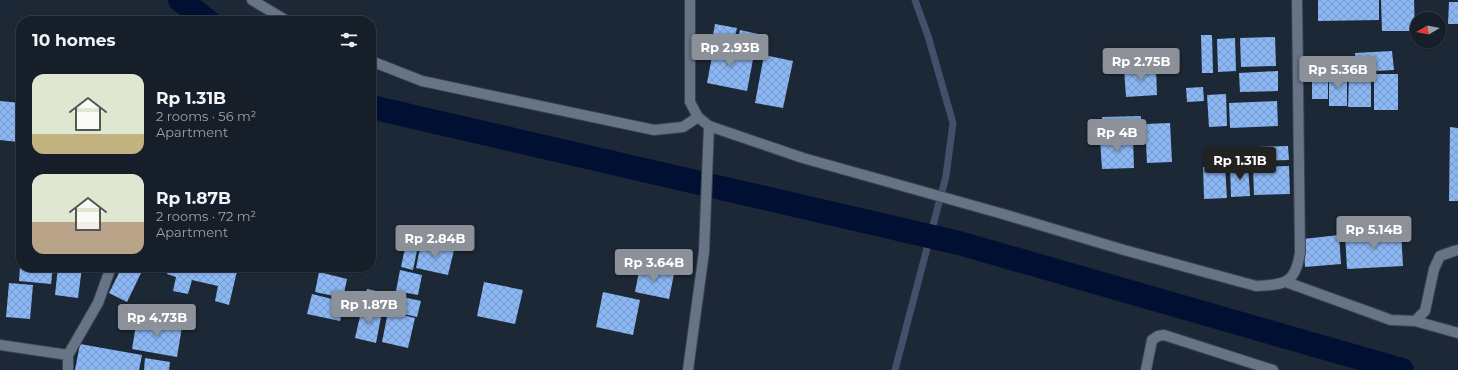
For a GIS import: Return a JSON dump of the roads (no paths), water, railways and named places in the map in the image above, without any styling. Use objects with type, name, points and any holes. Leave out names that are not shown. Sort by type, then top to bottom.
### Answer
[{"type":"street","points":[[252,0],[279,16]]},
{"type":"street","points":[[690,0],[690,102],[698,117],[709,126],[803,158],[926,192],[1124,250],[1256,286],[1276,285],[1286,282],[1298,267],[1300,252],[1297,0]]},
{"type":"street","points":[[376,63],[422,81],[654,130],[683,127],[698,117]]},
{"type":"street","points":[[688,370],[704,252],[709,126]]},
{"type":"street","points":[[1415,321],[1425,311],[1434,269],[1440,256],[1454,250],[1458,250]]},
{"type":"street","points":[[68,370],[68,355],[98,302],[108,272]]},
{"type":"street","points":[[1286,282],[1391,320],[1415,321],[1458,333]]},
{"type":"street","points":[[1146,370],[1152,340],[1158,336],[1164,335],[1273,370]]},
{"type":"street","points":[[0,344],[68,355]]},
{"type":"waterway","points":[[180,0],[201,16]]},
{"type":"waterway","points":[[895,370],[946,176],[953,123],[928,36],[915,0]]},
{"type":"waterway","points":[[376,108],[959,243],[1402,370]]}]
